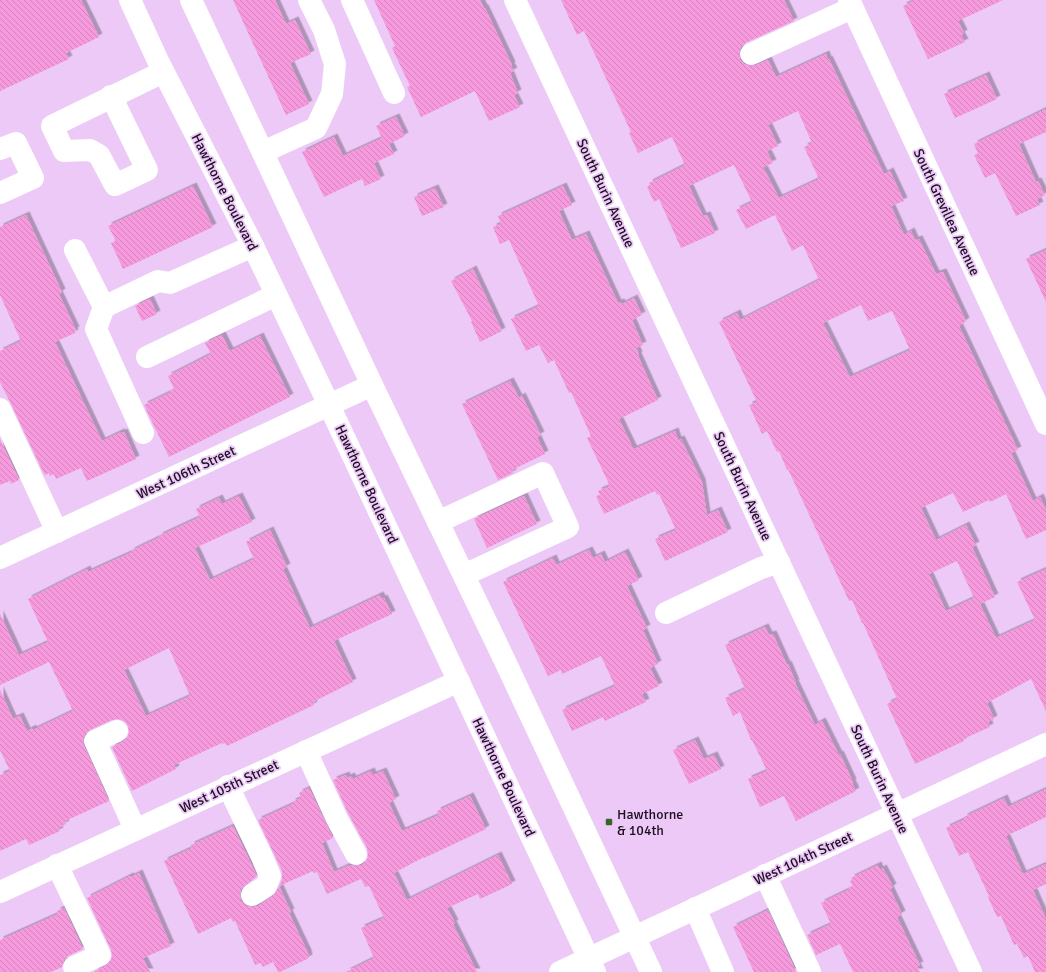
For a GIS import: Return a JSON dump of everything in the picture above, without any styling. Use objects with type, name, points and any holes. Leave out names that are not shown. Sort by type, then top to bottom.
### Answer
[{"type":"street","name":"Hawthorne Boulevard","points":[[130,0],[163,72],[253,246],[592,965]]},
{"type":"street","points":[[191,0],[651,972]]},
{"type":"street","points":[[263,152],[316,128],[332,94],[335,64],[324,30],[309,0]]},
{"type":"street","points":[[352,0],[394,92]]},
{"type":"street","name":"South Burin Avenue","points":[[516,0],[971,972]]},
{"type":"street","points":[[751,54],[850,4]]},
{"type":"street","name":"South Grevillea Avenue","points":[[850,4],[1046,424]]},
{"type":"street","points":[[111,96],[147,170],[114,185],[99,155],[90,150],[64,151],[52,126],[111,96],[163,72]]},
{"type":"street","points":[[0,149],[16,143],[33,178],[0,193]]},
{"type":"street","points":[[143,433],[96,329],[104,307],[158,281],[170,283],[253,246]]},
{"type":"street","points":[[75,250],[104,307]]},
{"type":"street","points":[[147,357],[276,295]]},
{"type":"street","name":"West 106th Street","points":[[0,558],[372,385]]},
{"type":"street","points":[[0,410],[57,532]]},
{"type":"street","points":[[438,522],[543,473],[568,527],[464,575]]},
{"type":"street","points":[[666,613],[761,568],[779,562]]},
{"type":"street","name":"West 105th Street","points":[[0,892],[459,681]]},
{"type":"street","points":[[117,731],[95,741],[135,829]]},
{"type":"street","name":"West 104th Street","points":[[560,972],[592,965],[635,936],[1046,744]]},
{"type":"street","points":[[306,751],[337,819],[356,854]]},
{"type":"street","points":[[228,786],[270,876],[266,886],[252,895]]},
{"type":"street","points":[[57,865],[100,955],[74,967]]},
{"type":"street","points":[[765,875],[810,972]]},
{"type":"street","points":[[695,908],[723,972]]},
{"type":"building","points":[[0,0],[81,0],[99,37],[66,53],[69,59],[0,91]]},
{"type":"building","points":[[233,0],[275,0],[286,24],[295,20],[311,54],[290,63],[309,104],[286,115]]},
{"type":"building","points":[[374,0],[480,0],[512,65],[511,66],[514,71],[510,73],[518,93],[514,95],[520,107],[489,121],[475,91],[421,117],[407,87],[410,86],[392,48],[395,46]]},
{"type":"building","points":[[561,0],[784,0],[794,21],[745,43],[739,52],[740,60],[744,64],[750,66],[768,60],[776,77],[826,54],[884,174],[890,171],[904,201],[891,206],[904,235],[911,231],[915,240],[919,239],[936,274],[943,272],[966,321],[959,326],[1018,450],[1011,453],[1033,501],[1040,497],[1046,510],[1046,530],[1026,539],[1006,494],[990,502],[989,500],[963,512],[953,493],[921,508],[936,540],[966,525],[976,545],[972,547],[995,597],[980,604],[996,638],[1035,620],[1017,582],[1046,569],[1046,711],[1031,679],[987,703],[994,719],[988,722],[990,727],[915,764],[887,704],[897,699],[863,623],[852,600],[849,601],[779,451],[777,452],[767,431],[762,434],[749,405],[757,402],[719,322],[737,313],[740,320],[819,280],[803,245],[792,251],[775,215],[746,229],[736,210],[752,202],[734,165],[689,186],[703,216],[707,215],[715,233],[681,248],[659,199],[654,202],[647,187],[650,185],[649,183],[685,165],[672,137],[638,153],[629,133],[631,132],[584,31],[577,35]],"holes":[[[798,111],[812,143],[804,147],[819,179],[779,198],[763,167],[773,163],[767,151],[778,146],[768,125]],[[861,305],[868,321],[892,311],[910,350],[850,377],[823,323]],[[957,561],[974,598],[946,611],[929,574]]]},
{"type":"building","points":[[915,0],[1003,0],[958,21],[964,33],[961,35],[965,42],[928,59],[903,6]]},
{"type":"building","points":[[986,75],[997,99],[955,118],[944,94]]},
{"type":"building","points":[[1046,109],[1046,132],[1019,144],[1036,182],[1038,181],[1045,195],[1037,199],[1040,205],[1016,216],[995,173],[985,178],[974,155],[978,154],[974,144]]},
{"type":"building","points":[[396,117],[405,136],[389,144],[394,154],[374,163],[381,179],[365,186],[362,179],[324,197],[302,152],[334,137],[343,156],[382,138],[376,126]]},
{"type":"building","points":[[193,186],[213,227],[123,269],[111,243],[116,241],[108,226]]},
{"type":"building","points":[[563,186],[572,205],[559,211],[572,240],[586,234],[618,303],[621,302],[622,304],[634,298],[642,315],[632,320],[643,345],[636,348],[639,355],[638,356],[658,400],[619,419],[634,449],[675,431],[678,440],[681,439],[702,482],[707,515],[718,510],[728,532],[665,561],[655,539],[676,530],[659,494],[657,495],[655,491],[604,514],[596,496],[600,495],[598,491],[610,486],[587,438],[591,436],[571,392],[569,393],[554,360],[548,363],[539,345],[526,351],[511,319],[539,306],[509,240],[500,244],[493,227],[501,224],[498,216]]},
{"type":"building","points":[[435,188],[444,207],[422,216],[414,197]]},
{"type":"building","points":[[26,215],[62,292],[59,294],[76,330],[74,331],[75,333],[55,342],[102,441],[124,432],[136,459],[87,481],[81,468],[56,479],[54,474],[50,476],[49,473],[45,475],[0,382],[0,351],[21,341],[0,295],[0,227]]},
{"type":"building","points":[[1046,250],[1046,302],[1026,259]]},
{"type":"building","points":[[473,269],[502,331],[480,342],[471,322],[472,321],[451,281]]},
{"type":"building","points":[[150,299],[157,314],[142,321],[135,306]]},
{"type":"building","points":[[222,335],[230,351],[260,336],[290,397],[169,457],[144,405],[171,392],[170,391],[174,389],[168,376],[211,354],[205,343]]},
{"type":"building","points":[[510,381],[519,398],[522,396],[541,435],[537,437],[545,454],[512,470],[513,473],[498,480],[462,404]]},
{"type":"building","points":[[0,439],[19,480],[11,484],[10,481],[0,485]]},
{"type":"building","points":[[239,496],[252,522],[195,548],[210,580],[254,559],[246,542],[270,530],[287,567],[283,569],[310,628],[380,595],[382,599],[384,598],[392,614],[334,641],[353,682],[313,702],[314,705],[227,746],[225,743],[222,743],[174,765],[176,769],[132,791],[112,747],[127,739],[129,732],[128,726],[124,721],[118,719],[112,720],[90,730],[85,734],[83,740],[84,746],[109,801],[65,821],[66,824],[58,828],[60,831],[29,845],[26,839],[0,851],[0,775],[10,771],[0,750],[0,690],[13,719],[20,716],[27,731],[33,728],[33,730],[73,711],[49,662],[0,685],[0,614],[19,655],[48,642],[28,599],[87,569],[88,572],[132,552],[131,551],[160,537],[159,536],[200,517],[196,509],[219,498],[222,504]],"holes":[[[169,648],[190,696],[146,716],[124,670]]]},
{"type":"building","points":[[524,496],[537,524],[487,548],[474,519]]},
{"type":"building","points":[[589,550],[593,558],[601,554],[605,562],[625,552],[639,580],[627,586],[647,628],[643,630],[658,664],[650,668],[659,686],[642,694],[646,702],[605,721],[603,717],[572,731],[562,710],[615,686],[601,656],[562,674],[561,670],[548,676],[503,582],[553,558],[556,565]]},
{"type":"building","points":[[765,627],[769,635],[773,634],[815,725],[822,721],[839,755],[840,754],[856,791],[796,821],[784,796],[760,807],[748,779],[767,771],[751,740],[740,712],[733,716],[725,698],[745,689],[725,645]]},
{"type":"building","points":[[695,740],[704,759],[714,755],[721,769],[689,784],[673,750]]},
{"type":"building","points":[[371,771],[373,775],[383,771],[396,799],[389,803],[402,831],[439,815],[437,811],[470,796],[486,829],[424,857],[394,873],[407,900],[498,855],[512,884],[480,899],[478,894],[447,908],[455,923],[453,924],[477,972],[346,972],[374,958],[361,928],[384,918],[369,886],[365,887],[361,879],[327,894],[317,872],[314,873],[313,871],[279,886],[282,880],[282,871],[258,820],[293,804],[292,802],[301,798],[299,793],[309,788],[333,838],[322,843],[334,872],[350,865],[362,865],[367,860],[367,848],[348,813],[333,780],[346,775],[347,778],[351,776],[353,779]]},
{"type":"building","points":[[1046,789],[1046,817],[1006,836],[1023,874],[1046,864],[1046,884],[1033,890],[1046,919],[1046,972],[1035,972],[1028,956],[1024,958],[1017,944],[1014,945],[1001,916],[997,917],[988,897],[989,896],[968,852],[959,856],[946,828],[965,819],[964,817],[1004,798],[1008,807]]},
{"type":"building","points":[[233,826],[257,876],[241,889],[241,901],[247,906],[258,906],[273,896],[279,886],[291,912],[289,913],[308,953],[309,958],[280,972],[278,972],[273,962],[263,967],[261,963],[255,965],[235,921],[233,922],[231,918],[198,934],[164,861],[192,848],[191,845]]},
{"type":"building","points":[[878,865],[880,870],[883,868],[893,887],[890,889],[902,914],[897,917],[920,965],[917,966],[920,972],[853,972],[840,944],[816,955],[807,935],[831,924],[821,903],[850,889],[849,888],[853,886],[850,881],[852,880],[851,878]]},
{"type":"building","points":[[139,873],[171,946],[143,958],[150,972],[94,972],[110,962],[112,956],[111,950],[87,898]]},
{"type":"building","points":[[64,908],[83,949],[68,956],[64,960],[62,967],[51,972],[0,972],[0,940],[58,914],[57,911]]},
{"type":"building","points":[[768,910],[796,972],[754,972],[733,927]]},
{"type":"place","name":"Hawthorne & 104th","points":[[609,822]]}]
